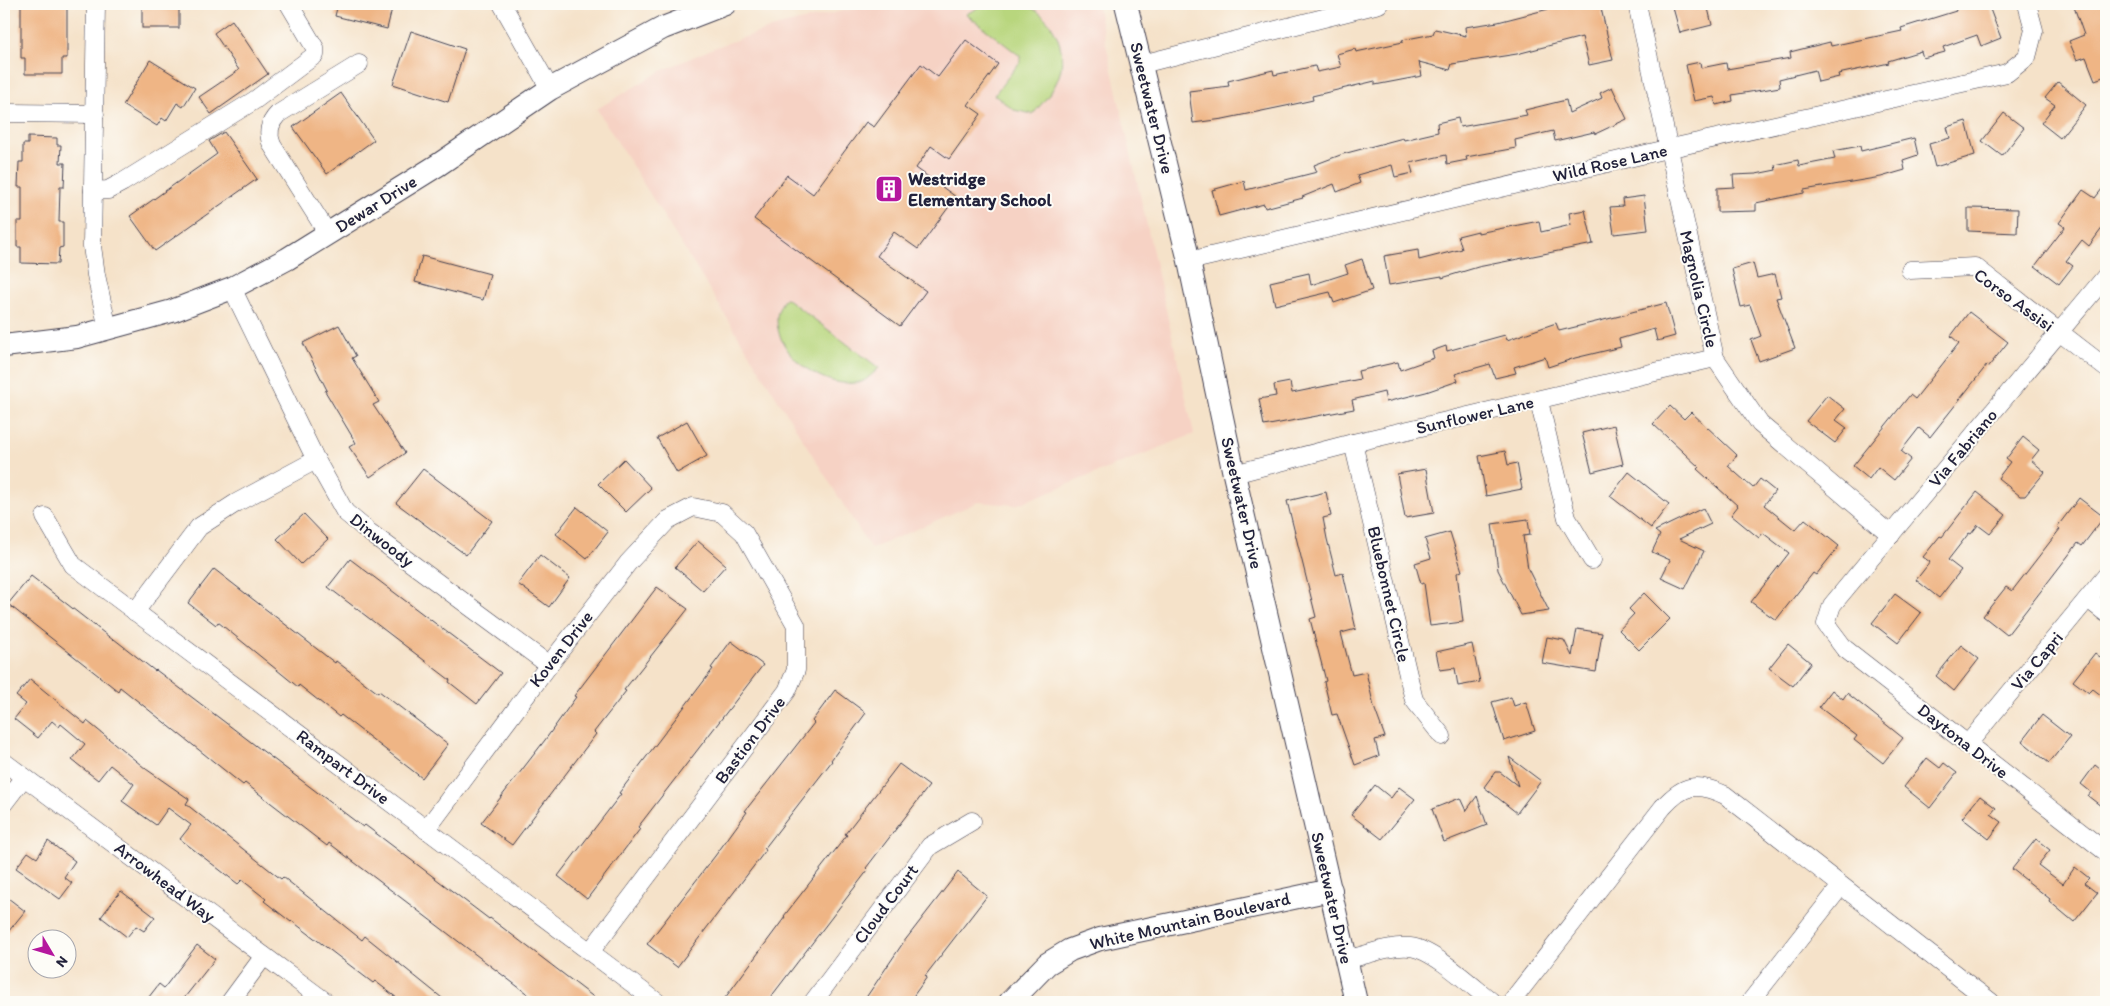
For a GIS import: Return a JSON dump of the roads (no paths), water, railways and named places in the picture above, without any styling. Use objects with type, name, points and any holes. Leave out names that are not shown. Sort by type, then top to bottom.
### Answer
[{"type":"street","points":[[96,4],[93,260],[108,329]]},
{"type":"street","points":[[93,191],[108,190],[123,182],[255,100],[315,55],[315,48],[289,4]]},
{"type":"street","points":[[502,4],[550,89]]},
{"type":"street","name":"Dewar Drive","points":[[4,346],[77,338],[172,311],[232,288],[287,259],[328,234],[438,165],[550,89],[663,28],[725,4]]},
{"type":"street","name":"Sweetwater Drive","points":[[1126,4],[1189,261],[1234,474],[1356,1002]]},
{"type":"street","points":[[1142,64],[1379,4]]},
{"type":"street","name":"Magnolia Circle","points":[[1637,4],[1715,358],[1760,424],[1891,535]]},
{"type":"street","name":"Wild Rose Lane","points":[[1189,261],[1668,149],[2007,73],[2027,57],[2034,30],[2027,4]]},
{"type":"street","points":[[328,234],[272,145],[269,138],[270,128],[272,120],[278,114],[359,64]]},
{"type":"street","points":[[9,113],[95,114]]},
{"type":"street","name":"Corso Assisi","points":[[1910,270],[1975,267],[2106,368]]},
{"type":"street","name":"Via Fabriano","points":[[1826,624],[1832,605],[2106,276]]},
{"type":"street","name":"Dinwoody","points":[[232,288],[316,460],[345,512],[549,665]]},
{"type":"street","name":"Sunflower Lane","points":[[1234,474],[1353,443],[1539,401],[1715,358]]},
{"type":"street","points":[[1539,401],[1567,518],[1592,560]]},
{"type":"street","name":"Bluebonnet Circle","points":[[1353,443],[1414,700],[1442,736]]},
{"type":"street","points":[[135,612],[199,527],[236,503],[316,460]]},
{"type":"street","name":"Koven Drive","points":[[426,830],[628,563],[668,520],[693,507],[722,513]]},
{"type":"street","name":"Bastion Drive","points":[[590,952],[787,691],[796,670],[796,626],[744,533],[722,513]]},
{"type":"street","name":"Rampart Drive","points":[[46,518],[73,565],[657,1002]]},
{"type":"street","name":"Via Capri","points":[[1967,745],[2106,576]]},
{"type":"street","points":[[2088,599],[2106,613]]},
{"type":"street","name":"Daytona Drive","points":[[1826,624],[1844,648],[2106,852]]},
{"type":"street","name":"Arrowhead Way","points":[[4,762],[326,1002]]},
{"type":"street","points":[[4,803],[24,777]]},
{"type":"street","points":[[1511,1002],[1663,807],[1684,789],[1703,787],[1725,795],[1990,1002]]},
{"type":"street","name":"Cloud Court","points":[[813,1002],[930,846],[972,821]]},
{"type":"street","points":[[1750,1002],[1841,886]]},
{"type":"street","name":"White Mountain Boulevard","points":[[1010,1002],[1047,964],[1078,947],[1100,939],[1331,890]]},
{"type":"street","points":[[1346,960],[1396,948],[1411,947],[1434,958],[1492,1002]]},
{"type":"street","points":[[230,1002],[264,956]]},
{"type":"place","name":"Westridge Elementary School","points":[[889,189]]}]
